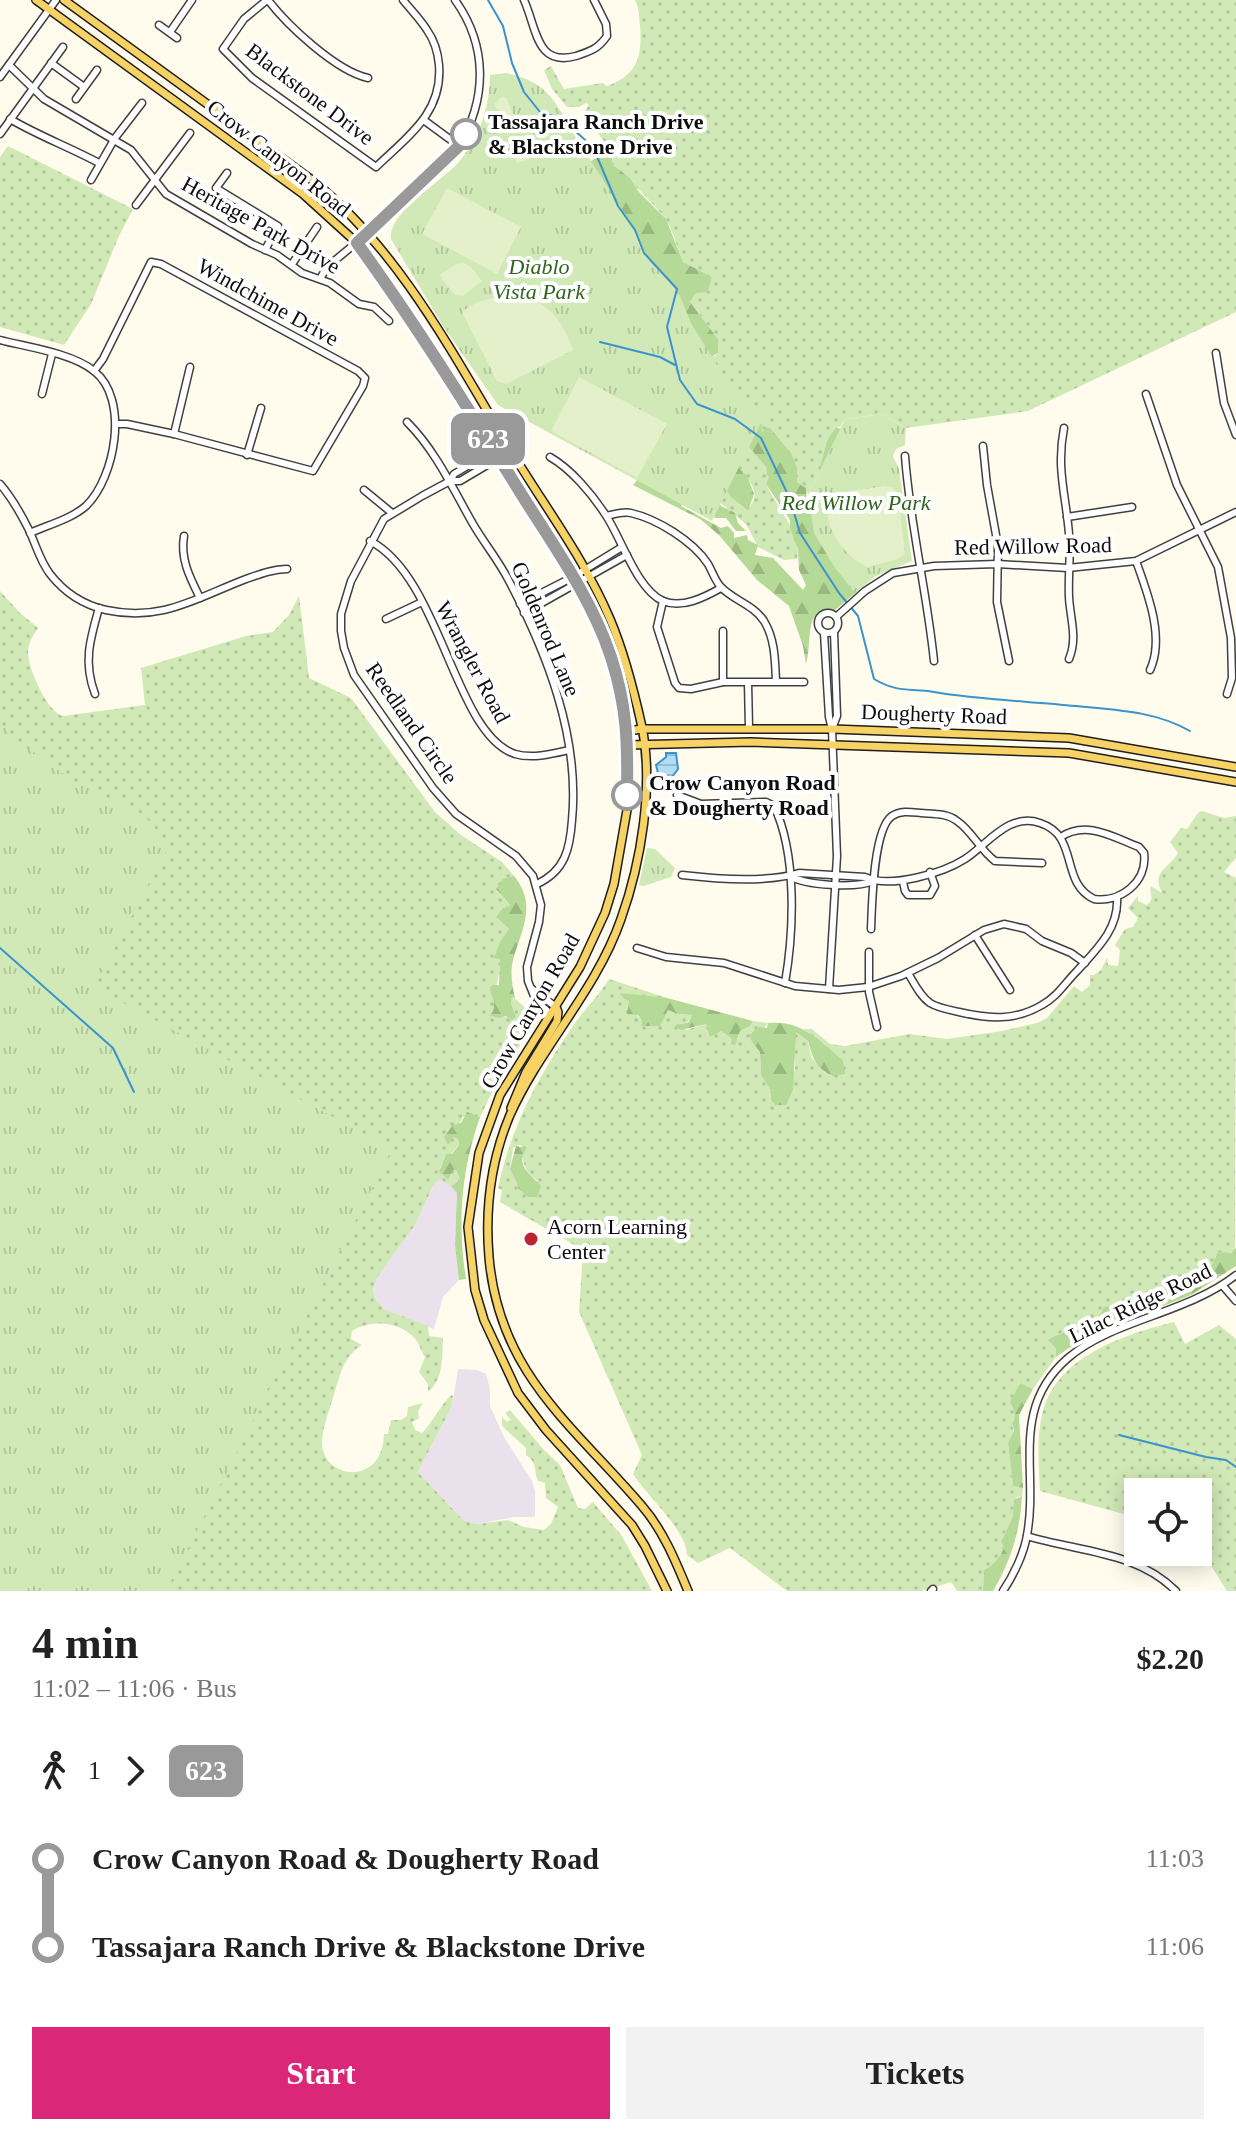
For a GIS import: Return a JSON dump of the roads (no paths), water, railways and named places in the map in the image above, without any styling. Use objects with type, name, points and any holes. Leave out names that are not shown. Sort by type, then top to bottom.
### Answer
[{"type":"main road","name":"Crow Canyon Road","points":[[36,0],[303,194],[357,243],[403,307],[576,581],[611,656],[628,731],[627,810],[614,884],[591,946],[500,1095],[479,1153],[468,1217],[475,1290],[492,1338],[518,1393],[546,1430],[632,1525],[667,1591]]},
{"type":"main road","name":"Crow Canyon Road","points":[[64,0],[333,196],[368,233],[426,313],[587,574],[621,648],[643,744],[644,815],[633,880],[621,920],[597,975],[532,1075],[502,1137],[492,1174],[487,1222],[489,1262],[498,1307],[512,1344],[530,1378],[554,1411],[641,1504],[675,1560],[688,1591]]},
{"type":"main road","name":"Dougherty Road","points":[[628,731],[832,729],[1069,738],[1236,767]]},
{"type":"main road","name":"Dougherty Road","points":[[628,745],[751,742],[1069,753],[1236,782]]},
{"type":"main road","points":[[511,1114],[513,1098],[557,1021],[558,1012],[553,1011]]},
{"type":"street","points":[[0,77],[56,0]]},
{"type":"street","points":[[170,32],[192,0]]},
{"type":"street","points":[[267,0],[293,30],[352,73],[368,78]]},
{"type":"street","name":"Blackstone Drive","points":[[267,0],[244,19],[223,49],[252,78],[376,167],[425,121],[437,99],[440,78],[438,55],[429,32],[403,0]]},
{"type":"street","points":[[320,279],[327,267],[368,233],[459,146],[474,116],[481,75],[472,29],[455,0]]},
{"type":"street","points":[[524,0],[543,50],[551,57],[564,59],[598,49],[607,36],[606,24],[594,0]]},
{"type":"street","points":[[159,25],[177,38]]},
{"type":"street","points":[[0,134],[63,47]]},
{"type":"street","points":[[51,63],[84,87]]},
{"type":"street","name":"Heritage Park Drive","points":[[9,65],[54,105],[131,150],[166,194],[310,277],[320,279],[359,304],[381,311],[389,321]]},
{"type":"street","points":[[76,99],[97,70]]},
{"type":"street","points":[[91,180],[115,138],[142,103]]},
{"type":"street","points":[[10,119],[99,163]]},
{"type":"street","points":[[425,121],[459,146]]},
{"type":"street","points":[[136,205],[190,133]]},
{"type":"street","points":[[227,173],[216,188],[278,226],[265,250]]},
{"type":"street","points":[[292,264],[317,227]]},
{"type":"street","name":"Windchime Drive","points":[[94,371],[103,359],[151,262],[176,272],[358,371],[365,378],[313,471],[247,455]]},
{"type":"street","points":[[0,340],[74,360],[94,371],[112,402],[116,424],[102,485],[93,498],[82,509],[30,533]]},
{"type":"street","points":[[1216,353],[1224,403],[1236,435]]},
{"type":"street","points":[[42,394],[52,354]]},
{"type":"street","points":[[174,434],[190,367]]},
{"type":"street","points":[[1146,394],[1177,485],[1218,567],[1231,638],[1232,678],[1227,694]]},
{"type":"street","points":[[116,424],[174,434],[247,455],[261,408]]},
{"type":"street","name":"Goldenrod Lane","points":[[407,422],[418,433],[450,481],[509,580],[558,691],[574,797],[569,849],[559,869],[537,884]]},
{"type":"street","points":[[1064,428],[1059,454],[1070,538],[1068,568],[1074,630],[1069,659]]},
{"type":"street","points":[[983,446],[996,525],[997,602],[1009,661]]},
{"type":"street","name":"Reedland Circle","points":[[450,481],[454,474],[494,450]]},
{"type":"street","points":[[905,456],[911,519],[934,661]]},
{"type":"street","points":[[550,457],[561,463],[607,516],[645,585],[663,601],[690,602],[721,588]]},
{"type":"street","name":"Reedland Circle","points":[[499,458],[460,481],[450,481],[384,519],[351,581],[341,614],[341,631],[349,665],[359,684],[433,788],[456,814],[516,856],[537,884]]},
{"type":"street","points":[[0,484],[13,500],[50,574],[66,591],[99,608],[147,614],[177,609],[277,569],[287,569]]},
{"type":"street","points":[[364,490],[392,513]]},
{"type":"street","points":[[1067,517],[1132,507]]},
{"type":"street","name":"Red Willow Road","points":[[839,615],[865,591],[893,573],[997,564],[1068,568],[1136,561],[1236,512]]},
{"type":"street","points":[[607,516],[631,513],[675,534],[708,563],[721,588],[745,602],[763,619],[775,651],[776,681]]},
{"type":"street","points":[[184,536],[182,549],[186,570],[200,598]]},
{"type":"street","name":"Wrangler Road","points":[[370,541],[401,566],[422,602],[476,715],[499,745],[512,753],[526,756],[569,750]]},
{"type":"street","points":[[524,613],[587,574],[622,547]]},
{"type":"street","points":[[587,574],[627,555]]},
{"type":"street","points":[[1136,561],[1156,632],[1156,656],[1150,670]]},
{"type":"street","points":[[520,604],[576,581]]},
{"type":"street","points":[[663,601],[657,627],[675,683],[684,689],[723,682],[804,682]]},
{"type":"street","points":[[386,619],[422,602]]},
{"type":"street","points":[[95,694],[87,660],[99,608]]},
{"type":"street","points":[[829,989],[836,884],[833,745],[824,633],[818,626],[820,617],[830,613],[839,615],[834,632],[837,716],[832,729]]},
{"type":"street","points":[[723,631],[723,682]]},
{"type":"street","points":[[824,633],[834,632]]},
{"type":"street","points":[[748,683],[749,728]]},
{"type":"street","points":[[677,795],[701,804],[772,804],[783,834],[789,876],[791,916],[785,983]]},
{"type":"street","points":[[871,929],[873,881],[883,828],[889,818],[901,812],[952,818],[995,861],[1042,863]]},
{"type":"street","points":[[682,875],[736,880],[799,873],[903,882],[954,865],[1005,827],[1021,821],[1043,823],[1061,837],[1080,891],[1094,899],[1117,898],[1127,891],[1145,860],[1142,850],[1089,828],[1061,837]]},
{"type":"street","points":[[903,882],[908,895],[930,895],[935,886],[930,872]]},
{"type":"street","points":[[789,876],[799,881],[836,884],[864,885],[873,881]]},
{"type":"street","points":[[537,884],[541,905],[527,967],[528,981],[553,1011]]},
{"type":"street","points":[[908,973],[929,1002],[973,1015],[1018,1016],[1045,1004],[1096,953],[1117,913],[1117,898]]},
{"type":"street","points":[[637,948],[666,957],[724,963],[785,983],[829,989],[868,987],[908,973],[975,935],[997,926],[1017,925],[1085,963]]},
{"type":"street","points":[[975,935],[1010,990]]},
{"type":"street","points":[[869,952],[868,987],[877,1027]]},
{"type":"street","name":"Lilac Ridge Road","points":[[1005,1588],[1027,1536],[1031,1417],[1040,1393],[1054,1372],[1081,1349],[1204,1296],[1236,1275]]},
{"type":"street","points":[[1223,1286],[1236,1301]]},
{"type":"street","points":[[1027,1536],[1058,1546],[1112,1554],[1149,1570],[1176,1591]]},
{"type":"street","points":[[1005,1588],[1014,1591]]},
{"type":"water","points":[[666,753],[676,753],[678,769],[672,777],[659,777],[656,765],[666,757]]},
{"type":"waterway","points":[[488,0],[503,26],[512,63],[524,92],[540,112],[553,116],[593,147],[618,206],[635,230],[644,253],[677,289],[667,327],[680,380],[697,404],[735,419],[761,438],[790,499],[800,533],[858,616],[874,679],[903,689],[1135,712],[1163,719],[1190,731]]},
{"type":"waterway","points":[[600,342],[660,357],[675,365]]},
{"type":"waterway","points":[[0,948],[113,1048],[134,1092]]},
{"type":"waterway","points":[[1119,1435],[1226,1460],[1236,1467]]},
{"type":"place","name":"Tassajara Ranch Drive & Blackstone Drive","points":[[466,134]]},
{"type":"place","name":"Crow Canyon Road & Dougherty Road","points":[[627,795]]},
{"type":"place","name":"Acorn Learning Center","points":[[531,1239]]},
{"type":"park label","name":"Diablo Vista Park","points":[[539,278]]},
{"type":"park label","name":"Red Willow Park","points":[[856,502]]}]
